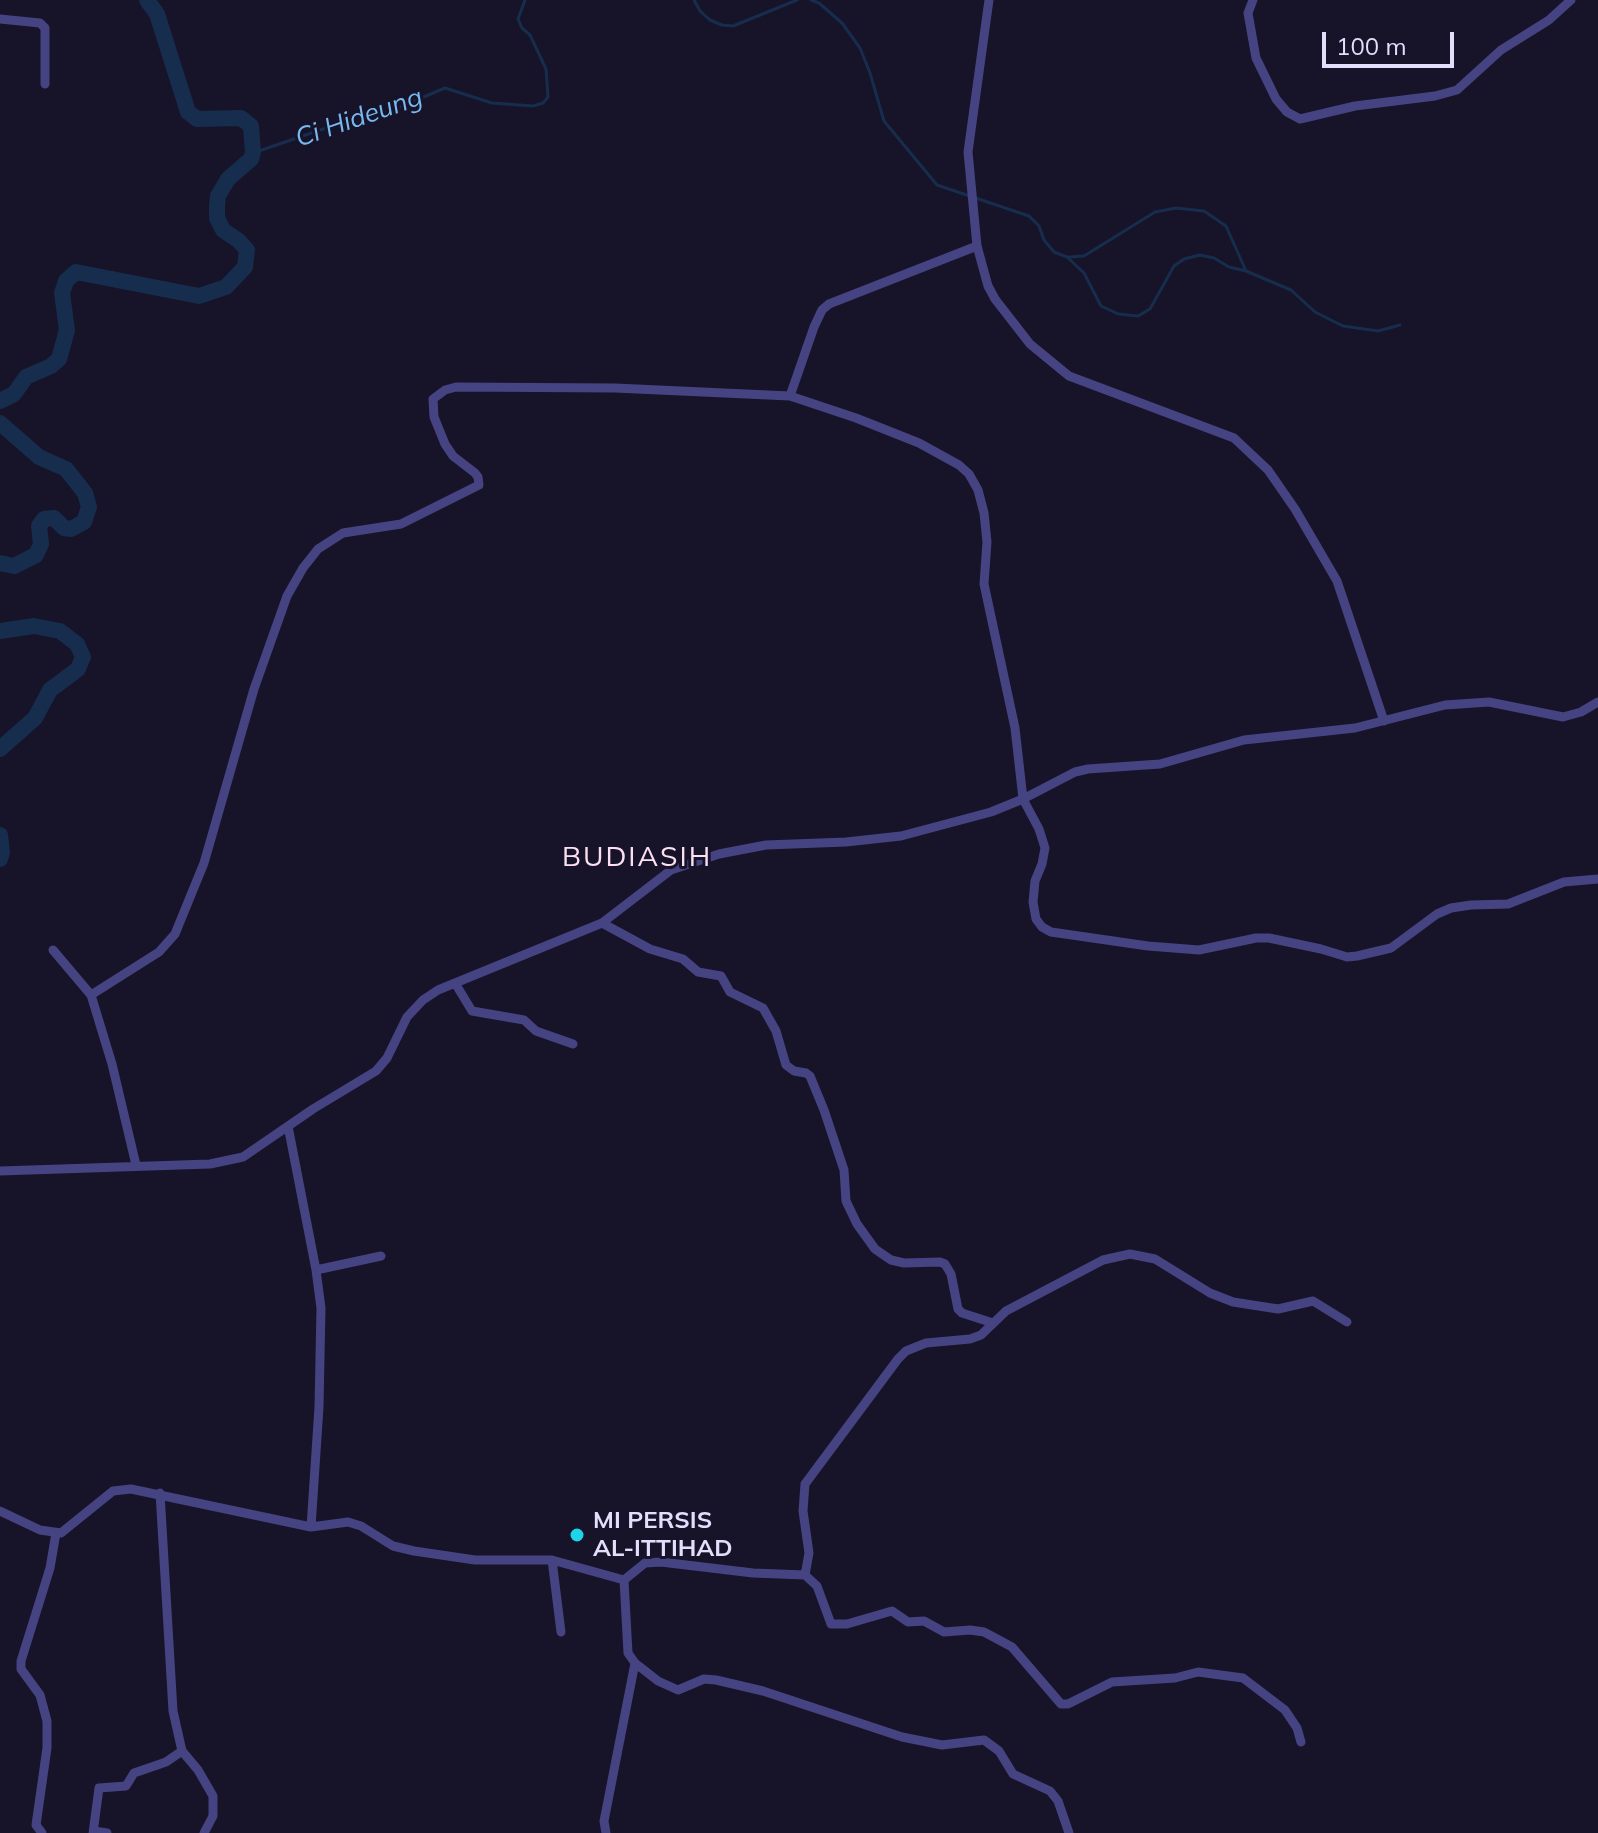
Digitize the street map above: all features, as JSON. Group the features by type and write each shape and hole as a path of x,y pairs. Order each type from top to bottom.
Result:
{"street":[{"path":"989,0 968,152 977,246 988,286 1000,308 1030,344 1069,376 1234,438 1268,470 1337,581 1384,721"},
{"path":"1253,0 1248,13 1256,58 1276,99 1287,112 1300,119 1355,106 1435,96 1457,90 1501,50 1549,20 1571,0"},
{"path":"0,19 43,25 46,31 45,84"},
{"path":"790,396 814,327 822,310 829,304 977,246"},
{"path":"91,995 159,952 175,934 204,863 259,676 287,596 303,568 318,549 343,533 401,524 479,485 478,477 453,456 439,431 432,405 439,394 469,386 615,388 790,396 856,418 942,453 969,474 978,490 984,513 987,542 984,584 1015,728 1023,799 1045,848 1035,881 1033,902 1036,919 1051,932 1199,950 1269,938 1347,957 1391,948 1437,914 1451,908 1508,904 1564,882 1598,879"},
{"path":"0,1171 210,1164 235,1160 376,1071 387,1058 414,1008 438,990 602,923 671,870 719,854 766,845 901,836 991,812 1088,769 1148,766 1244,740 1336,731 1428,708 1489,702 1563,717 1581,712 1598,702"},
{"path":"602,923 650,949 683,959 698,972 721,976 730,992 763,1008 776,1031 785,1064 794,1071 810,1076 844,1170 846,1201 857,1224 875,1249 891,1260 904,1263 945,1264 951,1274 958,1309 993,1323"},
{"path":"53,950 91,995 112,1064 136,1165"},
{"path":"455,983 472,1011 524,1020 536,1031 573,1044"},
{"path":"288,1126 321,1308 311,1527"},
{"path":"805,1575 809,1553 804,1495 811,1476 906,1351 926,1343 976,1338 1006,1311 1103,1260 1130,1254 1155,1259 1210,1293 1233,1302 1278,1309 1313,1301 1347,1322"},
{"path":"316,1270 381,1256"},
{"path":"0,1511 40,1530 56,1533 70,1528 120,1489 160,1493 311,1527 348,1522 361,1526 393,1546 414,1551 475,1560 552,1560 624,1580"},
{"path":"160,1493 173,1711 182,1751 213,1796 213,1816 204,1833"},
{"path":"42,1833 36,1825 47,1748 47,1721 40,1695 21,1669 21,1661 50,1568 56,1533"},
{"path":"552,1560 561,1632"},
{"path":"624,1580 645,1563 661,1562 753,1573 805,1575 817,1586 831,1624 847,1624 892,1611 908,1622 924,1621 944,1632 984,1632 1012,1647 1061,1704 1068,1704 1112,1682 1175,1678 1198,1672 1243,1678 1285,1710 1297,1728 1301,1742"},
{"path":"624,1580 626,1645 635,1663 658,1681 678,1690 709,1678 763,1691 902,1737 942,1745 984,1740 1002,1754 1013,1774 1050,1791 1058,1801 1069,1833"},
{"path":"606,1833 604,1821 635,1663"},
{"path":"107,1833 94,1832 99,1788 126,1786 134,1773 166,1762 182,1751"}],"waterway":[{"path":"0,401 14,394 26,377 59,359 67,330 62,293 66,281 76,272 199,296 226,287 245,267 247,250 223,230 217,218 217,206 218,196 228,179 251,159 251,126 241,118 197,119 188,112 157,14 147,0"},
{"name":"Ci Hideung","path":"253,153 332,126 355,124 445,88 492,103 533,106 543,103 548,97 546,69 530,35 518,19 525,0"},
{"name":"Ci Hideung","path":"694,0 710,20 733,26 797,0"},
{"name":"Ci Hideung","path":"811,0 842,23 860,48 884,121 937,185 1029,216 1039,226 1044,240 1054,252 1067,257 1084,273 1101,306 1118,314 1138,316 1150,309 1174,266 1184,259 1200,255 1291,290 1315,312 1343,326 1378,331 1400,325"},
{"path":"1069,257 1084,256 1155,212 1176,208 1204,211 1226,226 1246,271"},
{"path":"0,423 39,457 66,469 85,493 89,507 84,522 71,529 64,528 54,518 44,519 39,526 41,544 36,555 14,566 0,563"},
{"path":"0,631 34,626 60,631 77,644 83,657 78,669 50,690 35,718 0,749"},
{"path":"0,835 0,859"}],"place":[{"name":"MI PERSIS AL-ITTIHAD","path":"577,1535"}],"district":[{"name":"BUDIASIH","path":"637,858"}]}
